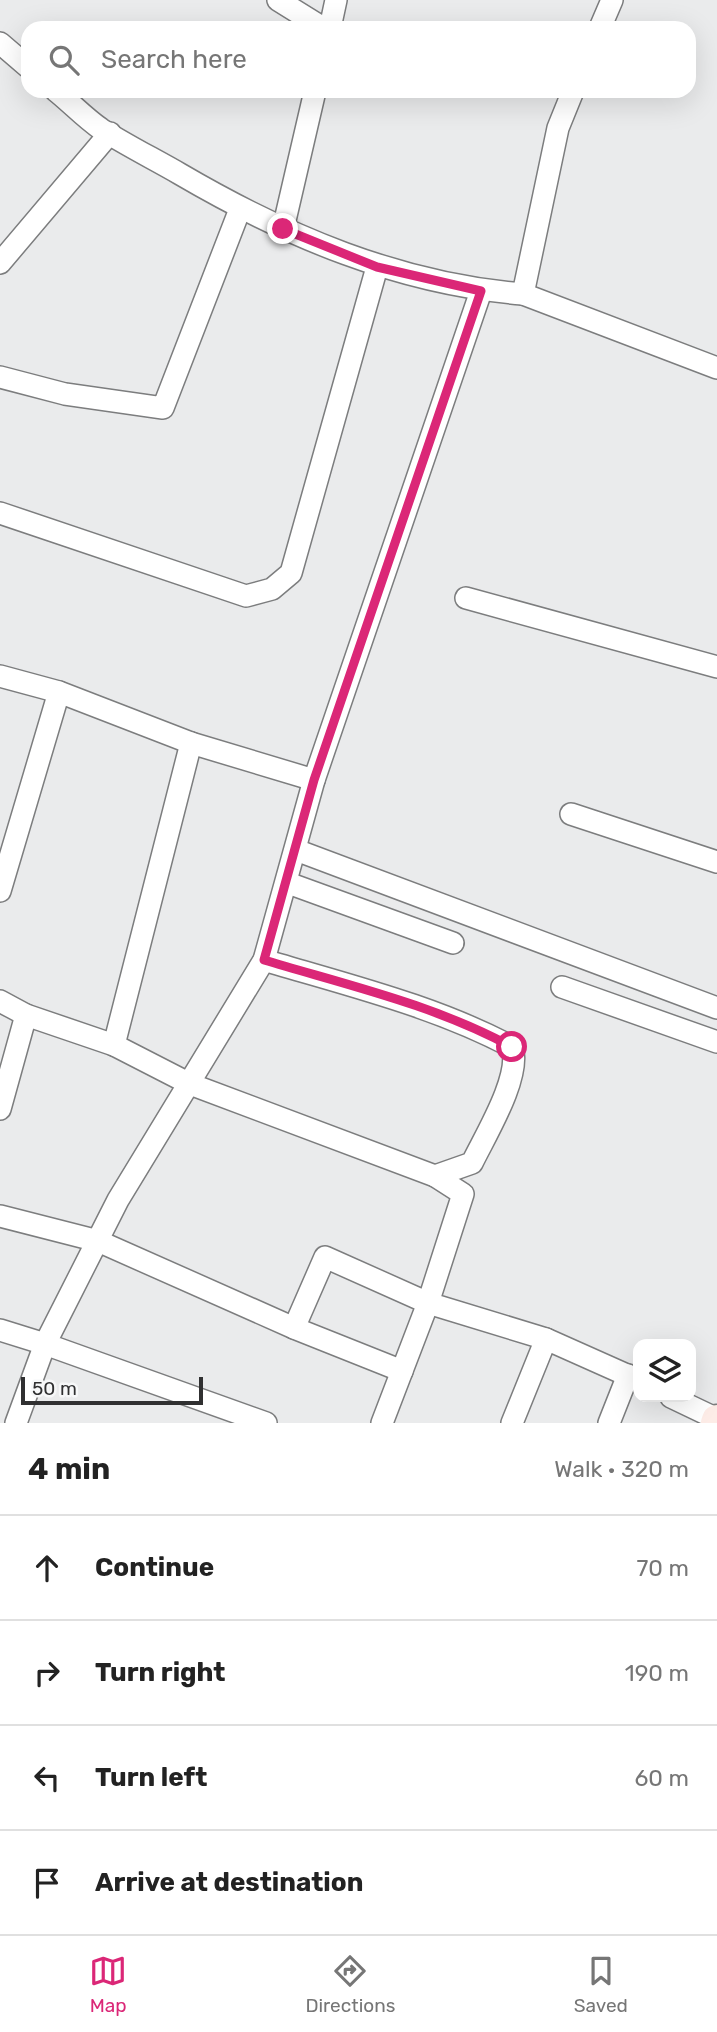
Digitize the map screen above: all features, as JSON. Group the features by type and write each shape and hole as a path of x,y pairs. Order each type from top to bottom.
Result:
{"street":[{"path":"278,0 312,21"},
{"path":"332,21 336,0"},
{"path":"603,21 612,0"},
{"path":"0,43 21,61"},
{"path":"66,98 110,133 240,209 283,229 377,267 481,291 523,294 717,368"},
{"path":"283,229 314,98"},
{"path":"523,294 558,128 570,98"},
{"path":"0,263 110,133"},
{"path":"0,376 65,394 163,408 240,209"},
{"path":"0,513 246,596 272,589 291,573 377,267"},
{"path":"16,1423 45,1345 118,1200 264,960 288,883 314,780 481,291"},
{"path":"466,598 717,667"},
{"path":"0,676 59,692 191,743 314,780"},
{"path":"0,891 6,848 59,692"},
{"path":"114,1045 191,743"},
{"path":"572,814 717,862"},
{"path":"296,850 717,1008"},
{"path":"288,883 453,943"},
{"path":"264,960 378,994 480,1030 512,1047 515,1056 510,1081 472,1163 435,1176"},
{"path":"562,988 717,1042"},
{"path":"0,1002 26,1015 114,1045 190,1084 435,1176 463,1194 428,1303 382,1423"},
{"path":"0,1109 26,1015"},
{"path":"0,1216 98,1241 294,1328 402,1371"},
{"path":"294,1328 325,1257 428,1303 546,1339 633,1378 609,1423"},
{"path":"0,1330 266,1423"},
{"path":"512,1423 546,1339"},
{"path":"681,1402 717,1421"}],"route":[{"path":"283,229 377,267 481,291 314,780 288,883 264,960 378,994 480,1030 512,1047"}]}
